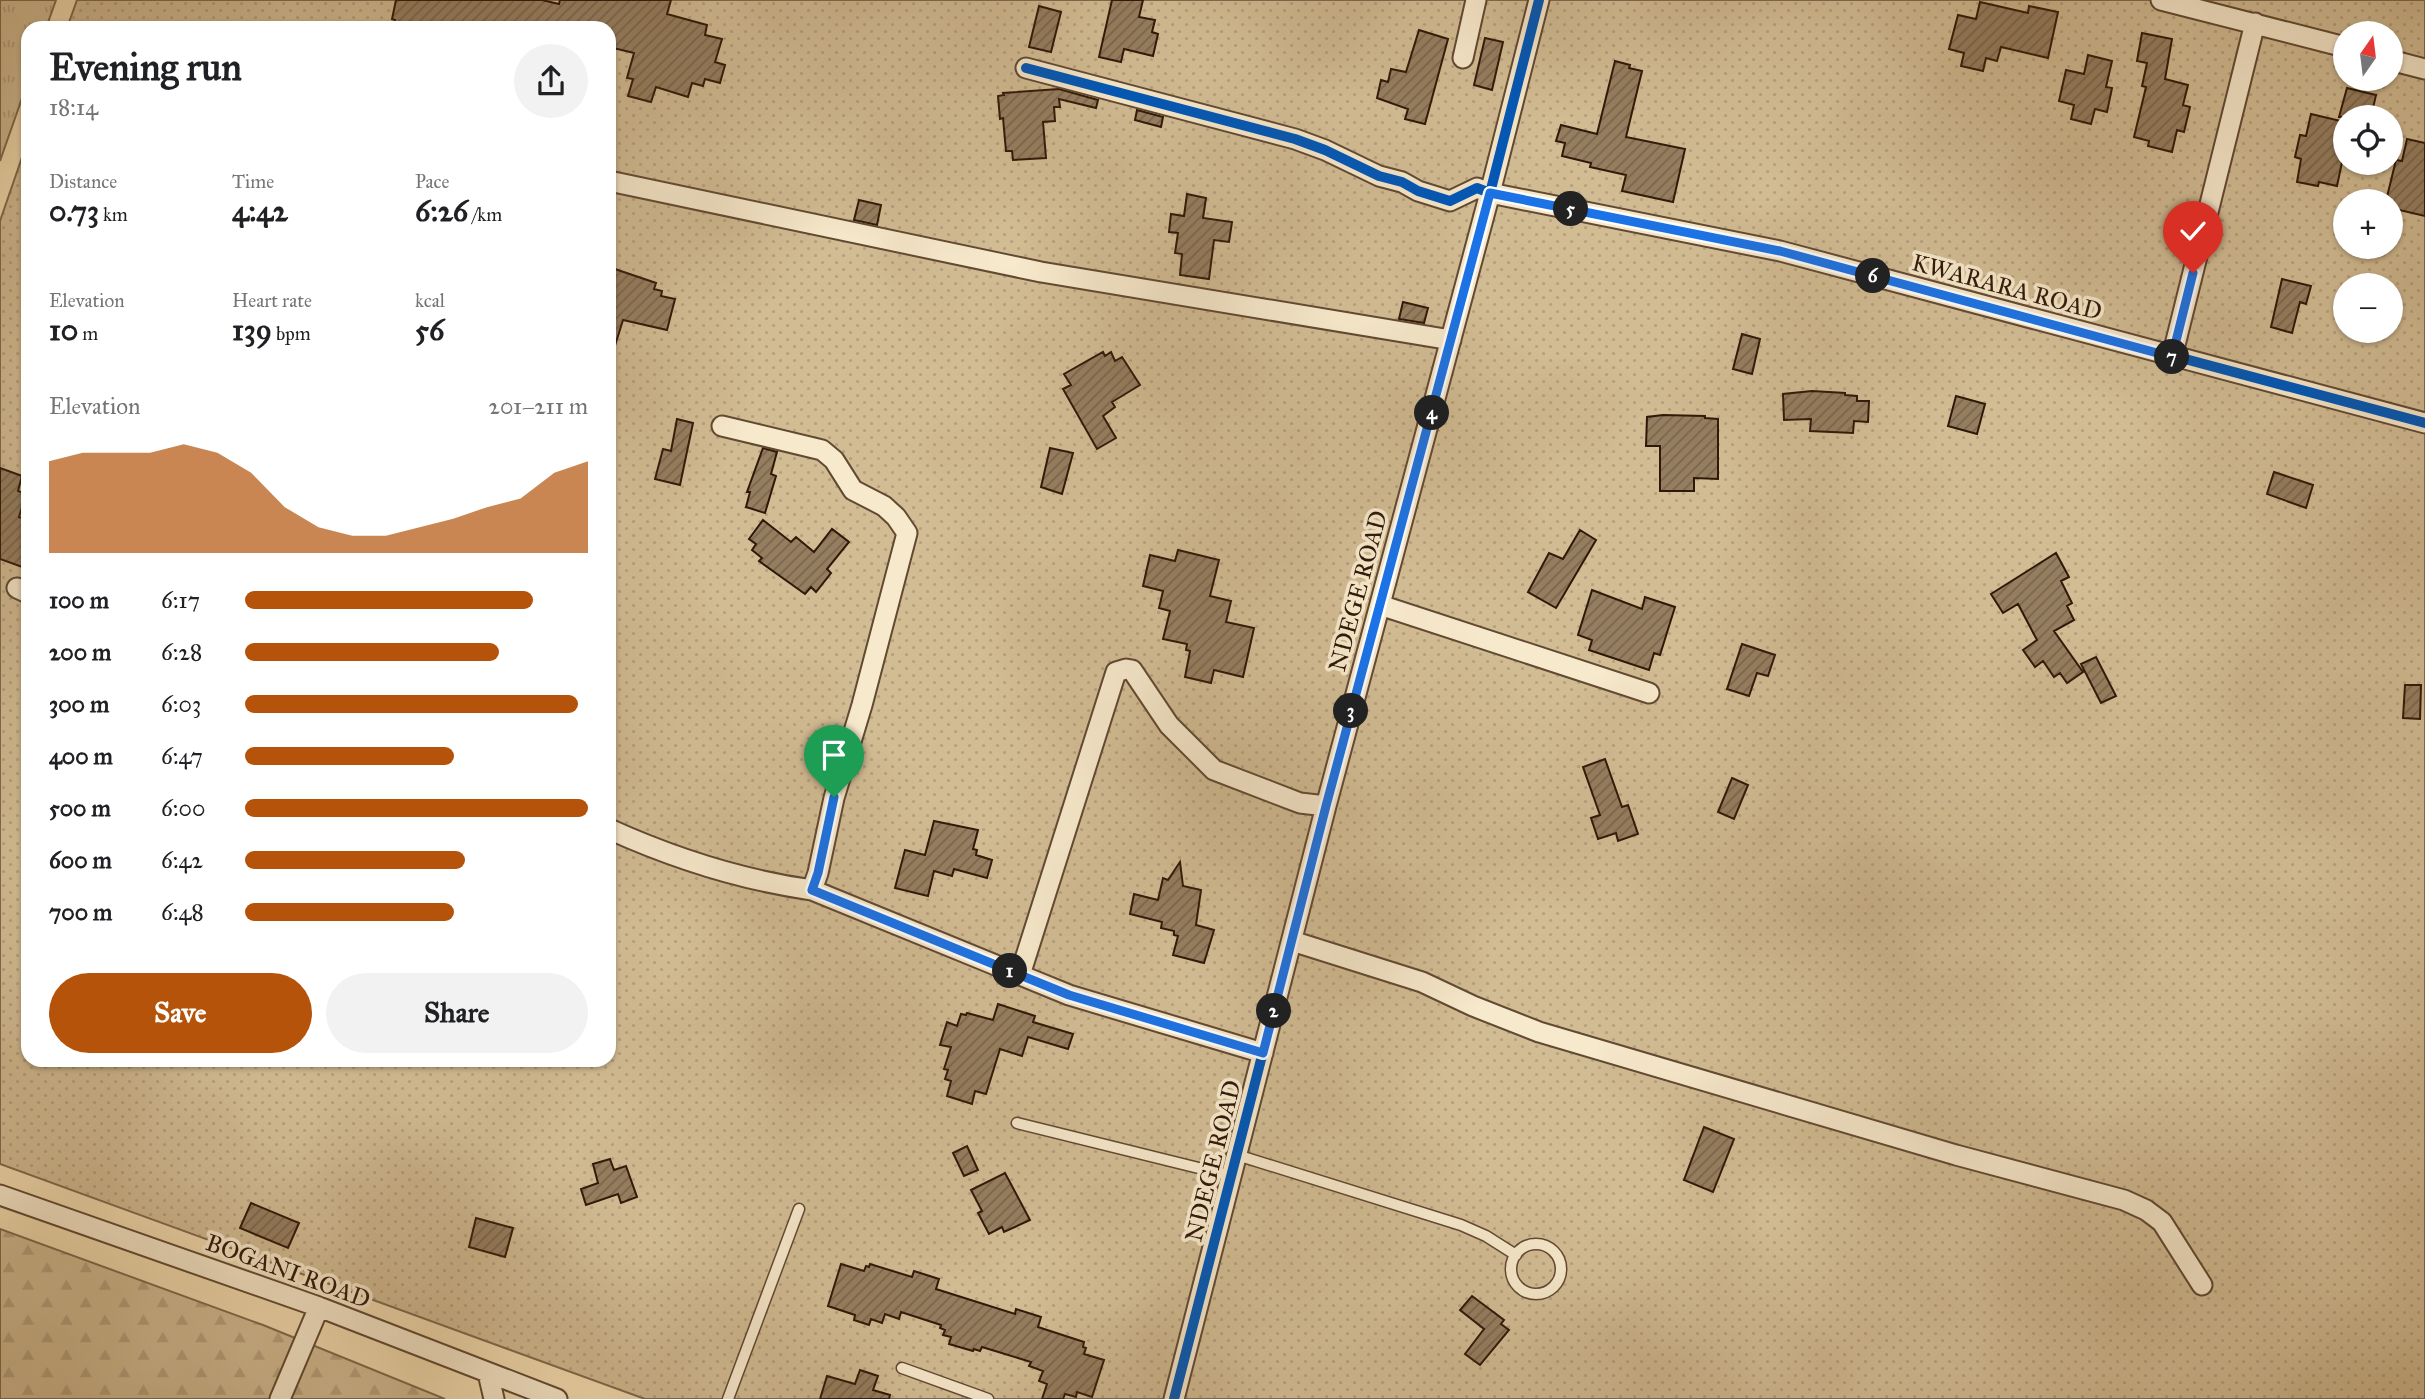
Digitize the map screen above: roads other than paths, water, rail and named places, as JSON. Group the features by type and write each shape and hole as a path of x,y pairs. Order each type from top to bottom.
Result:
{"street":[{"path":"1463,58 1476,0"},
{"name":"NDEGE ROAD","path":"1174,1399 1326,806 1539,0"},
{"path":"2161,0 2333,44"},
{"path":"2172,357 2255,23"},
{"path":"2403,63 2425,69"},
{"name":"KWARARA ROAD","path":"1026,68 1295,139 1379,176 1450,201 1477,188 1490,193 1780,251 2425,423"},
{"path":"616,182 1041,272 1451,340"},
{"path":"722,426 822,450 834,460 853,490 884,506 907,533 862,705 834,797 812,890"},
{"path":"1380,605 1649,693"},
{"path":"1020,975 1116,672 1132,670 1169,725 1214,770 1300,803 1326,806"},
{"path":"616,832 655,850 773,884 812,890 1069,995 1263,1053"},
{"path":"1292,940 1422,982 1539,1032 1956,1155 2124,1200 2147,1210 2162,1222 2202,1285"},
{"name":"BOGANI ROAD","path":"0,1195 318,1307 557,1399"},
{"path":"280,1399 318,1307"},
{"path":"488,1373 494,1399"}],"lane":[{"path":"1017,1123 1231,1176"},
{"path":"1237,1155 1461,1226 1516,1255"},
{"path":"728,1399 799,1209"},
{"path":"1530,1245 1547,1246 1559,1258 1561,1266 1557,1283 1543,1293 1526,1291 1519,1286 1511,1271 1516,1255 1530,1245"},
{"path":"902,1368 988,1399"}]}
